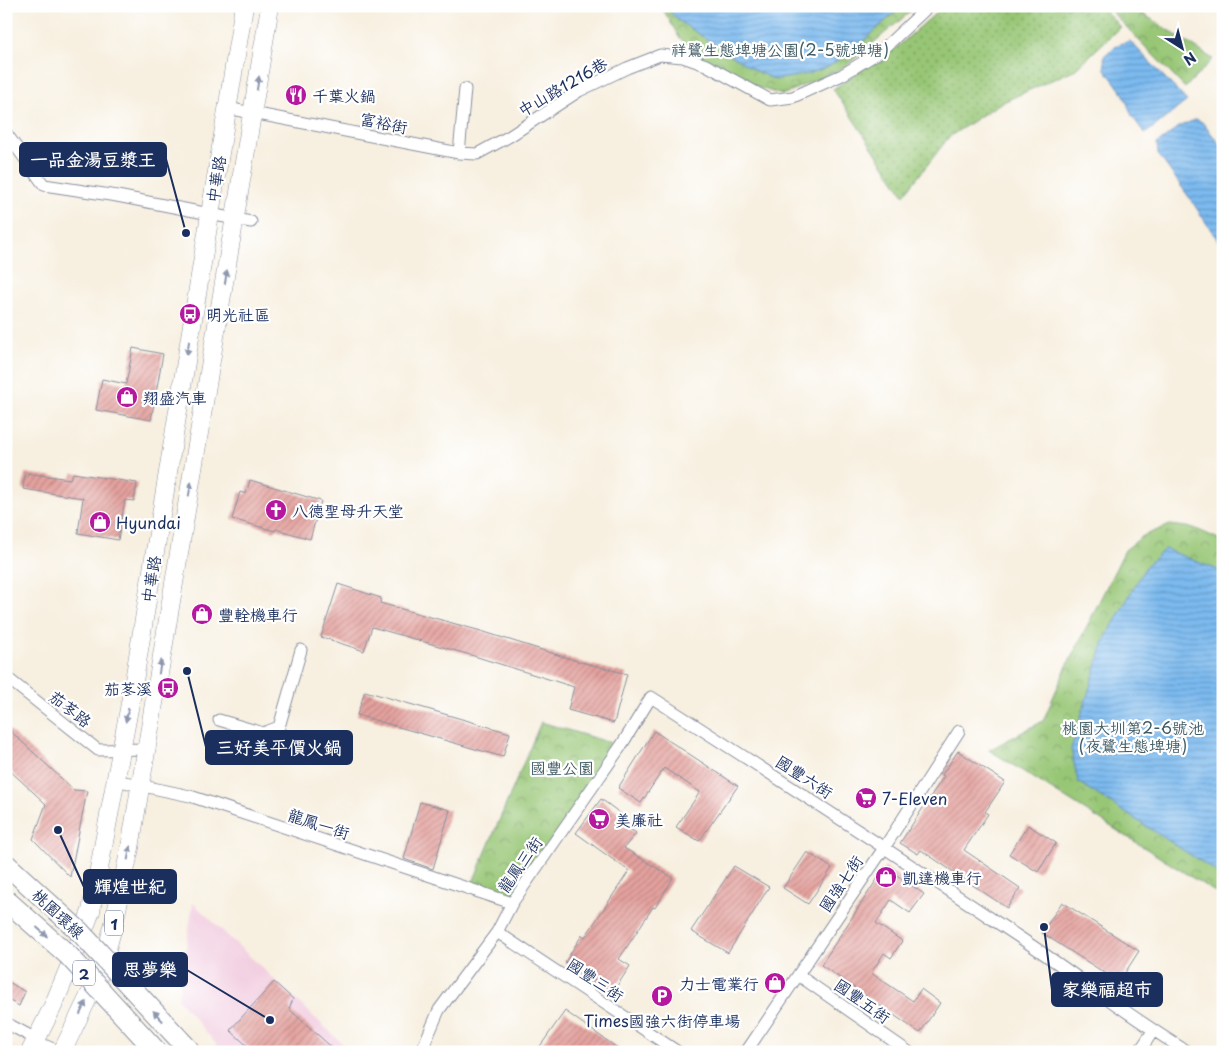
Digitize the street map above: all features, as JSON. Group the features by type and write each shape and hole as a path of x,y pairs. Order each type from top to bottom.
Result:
{"highway":[{"name":"桃園環線","path":"6,864 79,931 191,1052"},
{"name":"桃園環線","path":"6,900 68,955 157,1052"}],"main road":[{"name":"中華路","path":"33,1045 60,989 91,911 121,749 244,6"},
{"name":"中華路","path":"62,1052 101,971 114,923 244,220 254,113 270,6"}],"street":[{"name":"中山路1216巷","path":"502,140 580,92 627,68 660,56 683,57 706,65 770,100 793,97 842,76 881,51 929,6"},
{"path":"459,153 465,89"},
{"name":"富裕街","path":"227,108 459,153 477,154 502,140"},
{"path":"6,133 44,185 117,196 244,220"},
{"path":"219,720 263,733 279,728 301,650"},
{"name":"茄苳路","path":"6,677 98,750 146,750"},
{"name":"國豐六街","path":"651,697 766,770 1018,936 1153,1031 1188,1052"},
{"name":"龍鳳三街","path":"422,1052 439,1010 497,932 512,903 621,746 651,697"},
{"name":"國強七街","path":"746,1052 884,848 959,731"},
{"name":"龍鳳一街","path":"115,780 190,796 512,903"},
{"name":"國豐三街","path":"497,932 678,1052"},
{"name":"國豐五街","path":"798,975 909,1052"},
{"path":"6,1023 33,1045 55,1052"},
{"path":"1139,1052 1153,1031"}],"shaded area":[{"path":"193,903 346,1047 344,1052 223,1052 178,999"}],"green space":[{"name":"祥鷺生態埤塘公園(2-5號埤塘)","path":"661,6 917,6 846,66 782,95 754,86 700,59 679,37"},
{"path":"944,6 1101,6 1120,27 1076,69 999,104 949,137 904,195 833,89 897,47"},
{"path":"1106,6 1131,6 1213,59 1185,88"},
{"name":"桃園大圳第2-6號池 (夜鷺生態埤塘)","path":"1170,525 1194,528 1223,541 1223,897 989,750 1043,721 1065,670 1125,550 1143,536"},
{"name":"國豐公園","path":"541,722 621,746 512,903 470,889"}],"water":[{"name":"祥鷺生態埤塘公園(2-5號埤塘)","path":"665,6 902,6 862,42 830,66 808,74 775,80 754,70 679,21"},
{"path":"1130,41 1187,101 1145,134 1132,116 1124,95 1105,69 1104,56 1117,45"},
{"path":"1196,119 1202,122 1223,148 1223,248 1158,154 1157,144 1179,127"},
{"name":"桃園大圳第2-6號池 (夜鷺生態埤塘)","path":"1165,549 1223,572 1223,876 1078,782 1071,749 1104,641 1146,566"}],"building":[{"name":"翔盛汽車","path":"133,348 163,354 151,420 96,410 102,379 126,384"},
{"path":"25,473 70,479 73,473 137,483 134,501 125,500 118,540 78,533 83,498 23,489"},
{"name":"八德聖母升天堂","path":"250,480 321,501 310,539 232,519 240,492 246,494"},
{"path":"338,584 381,598 380,603 627,674 614,723 568,710 574,687 474,656 372,627 364,651 321,637"},
{"path":"365,691 510,733 503,757 357,715"},
{"path":"6,727 74,790 87,791 70,877 33,839 46,804 6,767"},
{"path":"654,731 738,786 699,841 676,827 700,792 664,768 641,803 618,788"},
{"path":"958,751 1005,782 985,812 988,814 964,850 1020,888 1007,908 921,850 918,854 900,843"},
{"path":"601,799 624,816 620,822 636,833 624,848 673,878 655,908 653,907 619,959 630,966 613,992 565,962 582,935 585,937 629,871 576,833"},
{"path":"420,802 450,810 433,869 404,859"},
{"path":"1028,825 1056,843 1038,872 1009,854"},
{"path":"807,852 832,868 808,904 783,888"},
{"path":"734,866 769,887 728,953 691,931"},
{"path":"885,867 924,894 910,913 891,900 876,923 902,941 891,958 884,953 871,973 913,1001 921,989 940,1003 920,1033 821,965"},
{"path":"1062,902 1139,951 1119,982 1042,933"},
{"path":"6,980 25,992 19,1006 6,999"},
{"path":"274,982 293,999 289,1009 337,1052 254,1052 230,1030"},
{"path":"565,1011 623,1052 536,1052"}],"place":[{"name":"千葉火鍋","path":"296,95"},
{"name":"一品金湯豆漿王","path":"186,233"},
{"name":"明光社區","path":"190,314"},
{"name":"翔盛汽車","path":"127,397"},
{"name":"八德聖母升天堂","path":"276,510"},
{"name":"Hyundai","path":"100,522"},
{"name":"豐輇機車行","path":"202,614"},
{"name":"三好美平價火鍋","path":"187,671"},
{"name":"茄苳溪","path":"168,688"},
{"name":"7-Eleven","path":"866,798"},
{"name":"美廉社","path":"599,819"},
{"name":"輝煌世紀","path":"58,830"},
{"name":"凱達機車行","path":"886,877"},
{"name":"家樂福超市","path":"1044,927"},
{"name":"力士電業行","path":"775,983"},
{"name":"Times國強六街停車場","path":"662,996"},
{"name":"思夢樂","path":"270,1020"}]}
